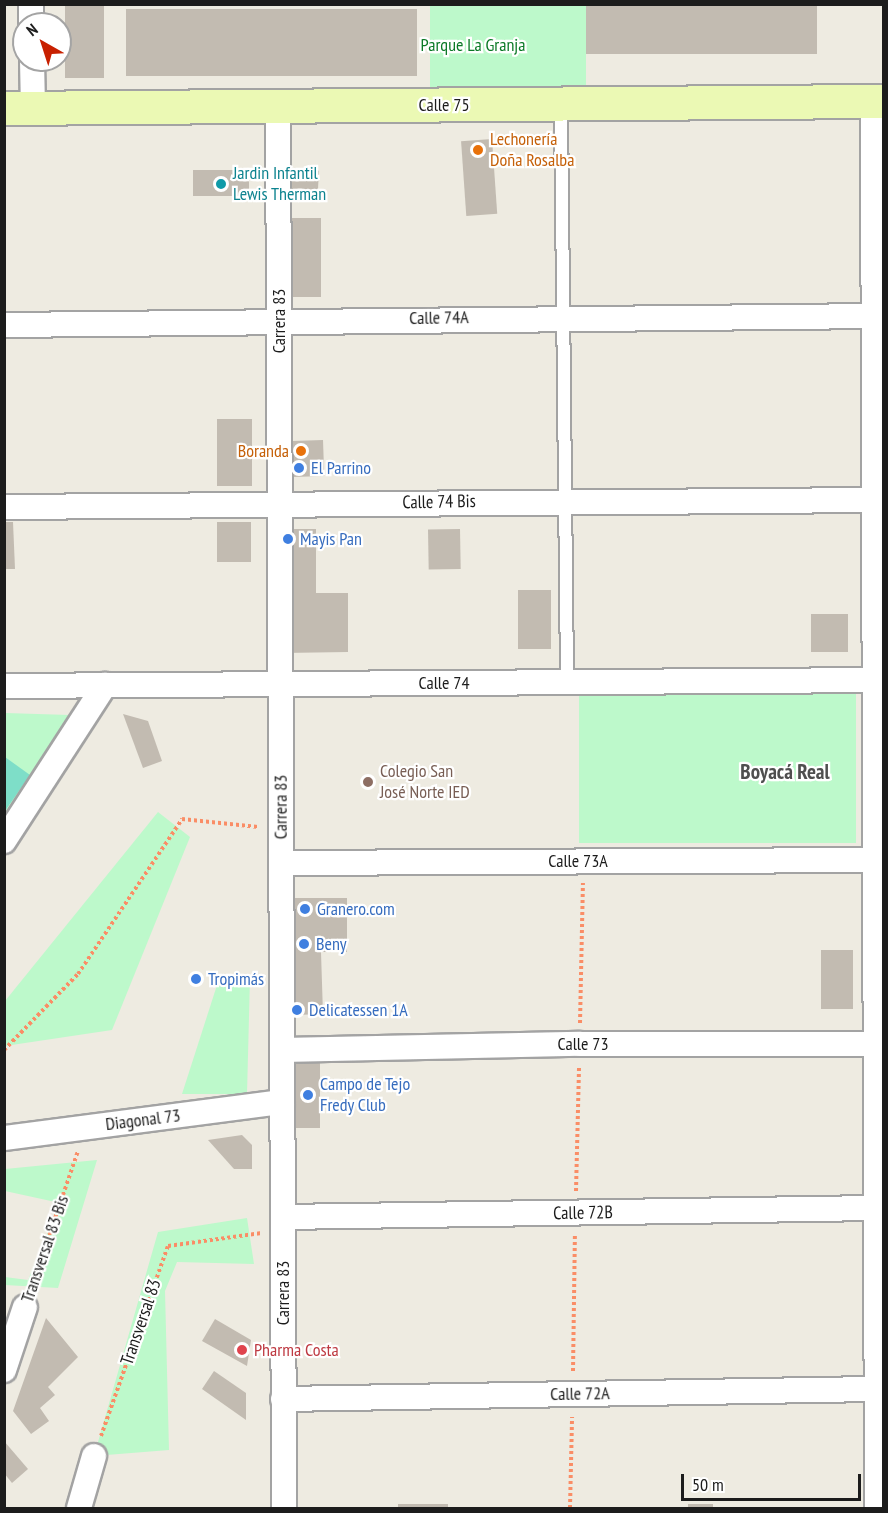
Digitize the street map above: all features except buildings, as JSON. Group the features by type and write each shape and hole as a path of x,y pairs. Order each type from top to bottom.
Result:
{"street":[{"path":"19,108 29,72"},
{"path":"877,1509 876,1389 880,1208 875,860 879,680 874,500 873,316 878,101"},
{"name":"Calle 75","path":"19,108 878,101"},
{"name":"Carrera 83","path":"278,106 284,1509"},
{"name":"Calle 74A","path":"4,325 566,317 873,316"},
{"name":"Calle 74 Bis","path":"4,507 566,500 874,500"},
{"name":"Calle 74","path":"4,686 879,680"},
{"path":"4,841 105,685"},
{"name":"Calle 73A","path":"281,863 875,860"},
{"name":"Calle 73","path":"282,1050 580,1044 879,1044"},
{"name":"Diagonal 73","path":"4,1138 282,1102"},
{"name":"Calle 72B","path":"283,1223 576,1213 880,1208"},
{"name":"Transversal 83 Bis","path":"4,1370 25,1307"},
{"name":"Calle 72A","path":"283,1399 876,1389"},
{"path":"79,1509 94,1456"}],"lane":[{"path":"561,104 566,317 567,682"}],"path":[{"path":"4,1050 78,974 182,819 281,830"},
{"path":"570,1509 583,861"},
{"name":"Transversal 83 Bis","path":"25,1307 85,1128"},
{"name":"Transversal 83","path":"94,1456 168,1246 283,1223"}],"green space":[{"name":"Parque La Granja","path":"430,5 586,5 586,88 430,88"},
{"path":"579,694 856,694 856,843 579,843"},
{"path":"5,713 70,715 5,818"},
{"path":"158,812 190,837 112,1030 5,1046 5,1001"},
{"path":"250,978 247,1094 182,1094 218,982"},
{"path":"97,1160 58,1288 5,1285 5,1277 28,1280 60,1203 5,1191 5,1169"},
{"path":"247,1218 254,1264 177,1262 165,1291 169,1450 94,1456 158,1232"}],"shaded area":[{"path":"5,757 30,775 5,811"}],"place":[{"name":"Lechonería Doña Rosalba","path":"478,150"},
{"name":"Jardin Infantil Lewis Therman","path":"221,184"},
{"name":"Boranda","path":"301,451"},
{"name":"El Parrino","path":"299,468"},
{"name":"Mayis Pan","path":"288,539"},
{"name":"Colegio San José Norte IED","path":"368,782"},
{"name":"Granero.com","path":"305,909"},
{"name":"Beny","path":"304,944"},
{"name":"Tropimás","path":"196,979"},
{"name":"Delicatessen 1A","path":"297,1010"},
{"name":"Campo de Tejo Fredy Club","path":"308,1095"},
{"name":"Pharma Costa","path":"242,1350"}],"district":[{"name":"Boyacá Real","path":"785,772"}]}
